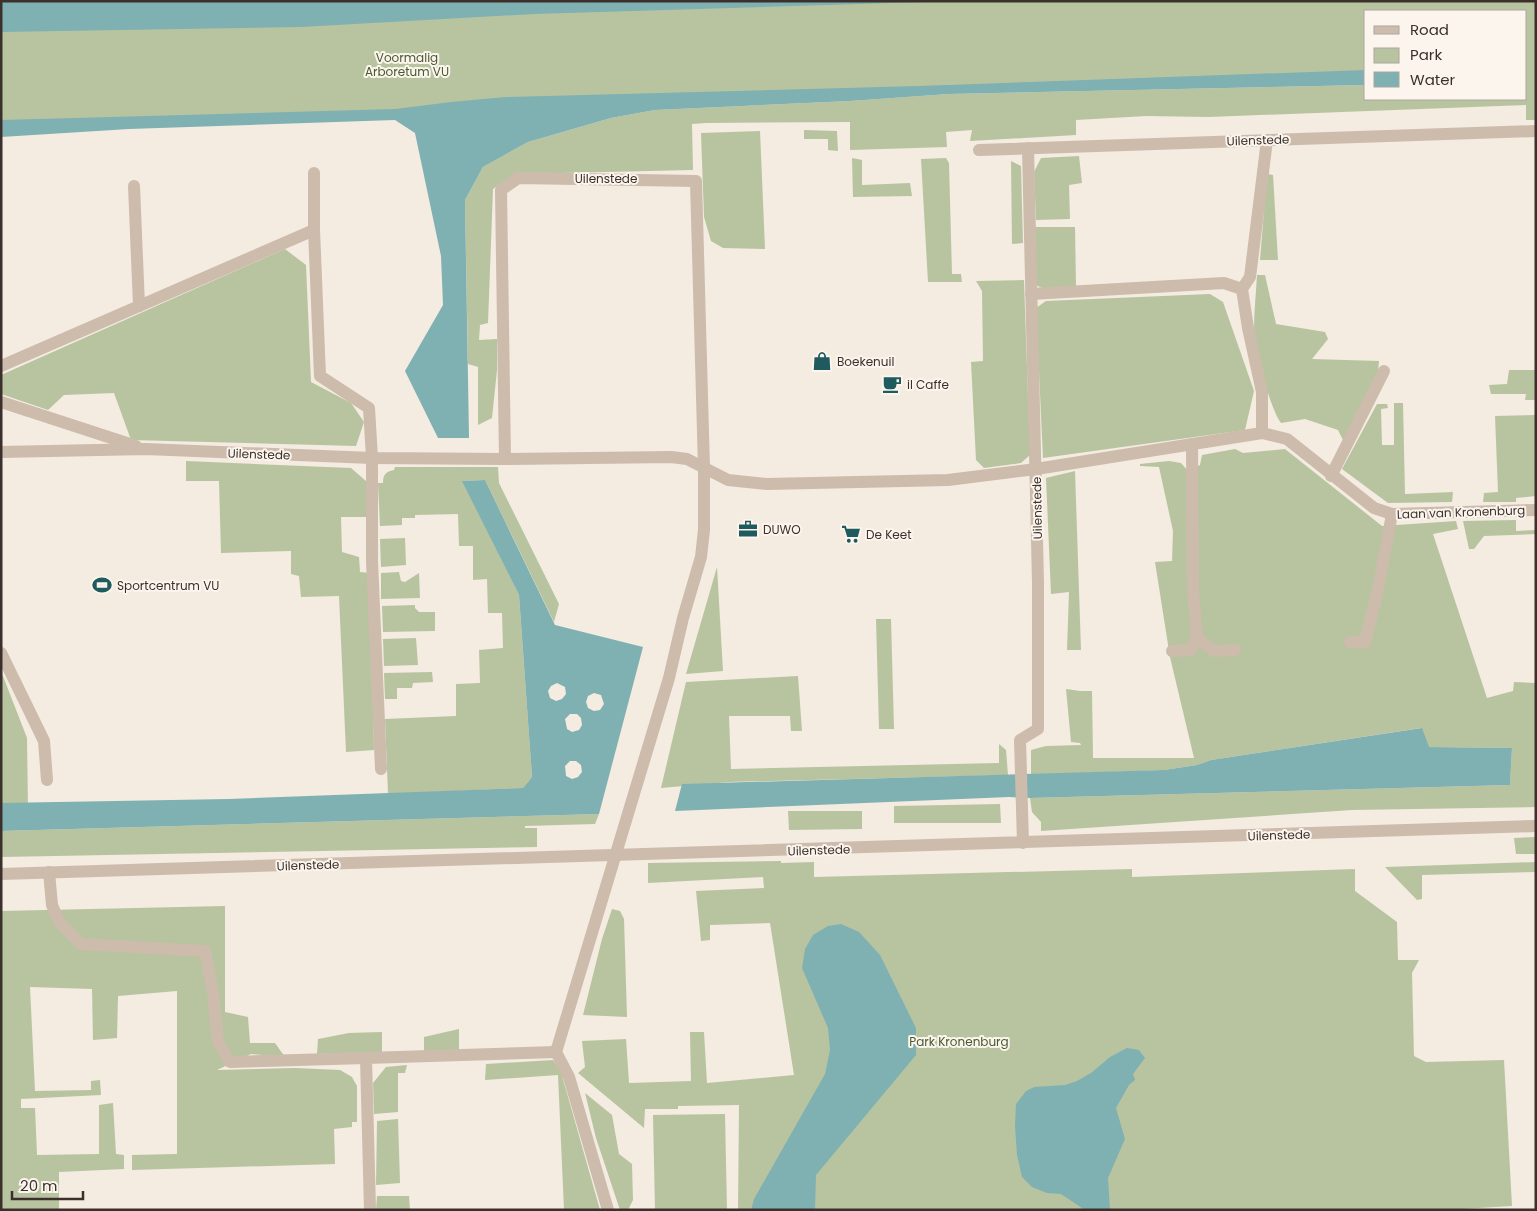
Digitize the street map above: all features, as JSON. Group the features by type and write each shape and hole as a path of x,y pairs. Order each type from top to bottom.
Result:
{"street":[{"name":"Uilenstede","path":"979,150 1536,131"},
{"path":"1028,148 1036,469 1262,433 1262,392 1248,328 1242,289 1250,277 1267,140"},
{"path":"314,173 314,230 320,376 369,408 372,458 372,561 381,769"},
{"name":"Uilenstede","path":"505,459 501,190 518,178 696,180 704,468 704,530 701,557 683,618 669,678 556,1052"},
{"path":"134,186 139,306"},
{"path":"1,366 314,230"},
{"path":"1031,294 1224,283 1242,289"},
{"path":"1331,476 1384,371"},
{"name":"Uilenstede","path":"1,402 146,450"},
{"name":"Laan van Kronenburg","path":"1262,433 1287,439 1331,476 1374,508 1392,514 1536,510"},
{"path":"1172,651 1191,650 1197,637 1193,591 1192,444"},
{"name":"Uilenstede","path":"1,452 146,450 372,458 505,459 671,457 687,459 728,480 766,484 948,480 1036,469 1038,729 1020,740 1023,843"},
{"path":"1350,642 1365,642 1377,594 1392,514"},
{"path":"1197,637 1213,651 1235,650"},
{"path":"1,653 44,741 47,780"},
{"name":"Uilenstede","path":"1,874 1536,826"},
{"path":"49,872 52,905 59,922 82,944 205,951 213,993 218,1042 230,1062 556,1052 569,1078 608,1210"},
{"path":"366,1058 370,1210"}],"green space":[{"name":"Voormalig Arboretum VU","path":"897,1 1536,1 1536,120 1526,120 1526,105 1209,117 1146,116 1076,120 1076,135 970,141 972,130 946,132 947,147 850,150 850,122 706,123 692,124 693,170 516,174 493,189 488,323 480,325 479,340 497,339 497,370 492,418 478,425 478,367 468,364 465,200 483,167 528,142 611,118 655,110 850,101 949,94 1364,85 1364,100 1527,100 1527,10 1364,10 1364,72 410,111 1,124 1,31"},
{"path":"804,130 837,131 838,151 828,150 828,139 804,139"},
{"path":"760,131 765,249 723,248 711,241 704,217 701,133"},
{"path":"1079,156 1082,183 1069,185 1070,219 1036,220 1034,172 1041,158"},
{"path":"852,158 862,160 862,185 910,183 912,196 853,197"},
{"path":"946,158 949,163 952,274 961,274 962,282 928,282 921,159"},
{"path":"1011,161 1021,166 1023,243 1012,244"},
{"path":"1267,174 1273,175 1278,260 1260,260"},
{"path":"1035,227 1075,227 1076,288 1042,288 1036,285"},
{"path":"285,249 306,265 311,382 351,403 364,422 356,446 131,440 114,393 64,395 48,410 1,394 1,375"},
{"path":"1257,275 1265,275 1276,324 1325,332 1328,339 1312,359 1379,361 1378,372 1344,442 1338,430 1305,419 1281,423 1277,416 1260,364 1255,339"},
{"path":"1024,280 1030,455 1021,463 984,468 976,460 971,362 983,361 982,291 976,281"},
{"path":"1210,294 1223,302 1254,391 1245,430 1043,458 1036,308 1046,301"},
{"path":"1509,370 1536,370 1536,400 1525,400 1526,394 1491,394 1489,385 1507,384"},
{"path":"1394,403 1403,403 1405,494 1453,492 1452,502 1388,503 1342,469 1377,404 1387,404 1388,408 1381,409 1382,445 1394,445"},
{"path":"1536,415 1536,496 1516,498 1516,502 1483,502 1484,493 1498,492 1495,416"},
{"path":"1235,449 1243,453 1285,449 1382,526 1456,521 1458,529 1433,534 1487,698 1513,691 1514,682 1536,683 1536,807 1352,810 1041,831 1041,822 1032,812 1030,798 1510,785 1512,748 1428,747 1421,728 1211,760 1197,765 1164,770 1031,775 1031,750 1046,746 1081,745 1080,743 1071,742 1066,689 1092,691 1093,758 1194,758 1170,657 1155,562 1172,561 1173,531 1159,467 1140,466 1140,464 1169,461 1181,463 1188,471 1200,465 1202,455"},
{"path":"186,461 351,468 366,481 369,517 341,517 342,552 359,557 360,572 370,573 374,750 346,752 339,596 301,597 299,576 291,574 291,551 221,553 219,481 186,481"},
{"path":"395,467 498,467 499,483 559,604 554,622 485,480 463,481 519,595 532,777 523,788 388,794 385,719 456,716 456,684 480,683 479,650 503,648 502,613 488,613 487,579 473,580 473,546 459,546 458,514 415,515 415,518 402,518 402,525 380,526 378,483 383,483 386,474 394,470"},
{"path":"1075,471 1081,650 1067,650 1069,592 1051,594 1046,478"},
{"path":"1516,520 1516,531 1536,530 1536,534 1484,536 1474,549 1469,549 1463,521"},
{"path":"405,538 406,565 381,567 380,539"},
{"path":"717,567 723,671 686,674"},
{"path":"399,572 401,581 405,582 419,573 420,598 381,599 381,573"},
{"path":"415,605 419,612 435,612 435,631 383,632 382,606"},
{"path":"876,619 891,619 894,729 879,729"},
{"path":"416,638 418,665 384,666 383,639"},
{"path":"1,671 27,738 28,808 1,807"},
{"path":"432,672 433,682 413,683 412,688 397,688 397,699 385,699 384,673"},
{"path":"798,676 802,731 791,731 790,716 729,716 731,769 999,763 999,744 1006,750 1008,775 729,782 661,788 686,682"},
{"path":"1000,804 1001,823 894,823 894,806"},
{"path":"788,811 862,811 862,829 789,830"},
{"path":"599,814 595,824 525,826 525,828 537,828 537,847 1,857 1,831"},
{"path":"1536,837 1536,854 1516,854 1514,838"},
{"name":"Park Kronenburg","path":"781,861 781,863 814,862 814,877 1132,869 1132,877 1355,869 1355,891 1397,922 1398,960 1419,960 1412,973 1414,1056 1426,1062 1504,1060 1512,1206 1445,1210 738,1210 739,1105 678,1106 678,1109 645,1109 644,1128 578,1073 585,1067 582,1041 626,1039 629,1083 691,1081 690,1032 704,1032 707,1083 794,1075 770,923 710,925 710,940 701,941 696,891 764,888 763,877 648,883 648,863"},
{"path":"1536,862 1536,872 1422,875 1422,899 1417,900 1385,867"},
{"path":"225,906 225,1012 248,1017 250,1043 275,1043 285,1057 251,1054 217,1070 295,1068 340,1070 352,1077 357,1086 357,1122 352,1122 352,1127 334,1129 335,1164 132,1170 132,1155 177,1154 177,991 118,996 117,1038 93,1040 92,989 30,987 35,1091 91,1090 91,1081 100,1080 101,1095 21,1099 21,1108 35,1108 37,1155 99,1154 99,1105 113,1103 116,1154 124,1155 124,1169 59,1172 59,1210 1,1210 1,911"},
{"path":"612,909 620,911 624,919 627,1017 583,1015 602,939"},
{"path":"459,1029 459,1051 424,1051 424,1037"},
{"path":"382,1032 382,1052 317,1054 318,1039 349,1033"},
{"path":"553,1060 561,1072 600,1210 564,1210 558,1075 485,1080 486,1064"},
{"path":"407,1065 405,1073 398,1073 398,1112 374,1114 373,1083 386,1067"},
{"path":"585,1093 612,1115 619,1154 632,1164 633,1200 628,1210 620,1210 596,1138"},
{"path":"725,1114 727,1210 655,1210 653,1115"},
{"path":"398,1119 400,1183 376,1185 377,1121"},
{"path":"377,1196 409,1196 410,1210 376,1210"}],"water":[{"path":"1,1 957,1 534,14 301,27 1,32"},
{"path":"1364,70 1364,85 949,94 850,101 655,110 611,118 528,142 483,167 465,200 469,438 438,438 405,371 443,305 441,256 415,133 395,120 129,129 1,137 1,120 395,109 506,97 919,86"},
{"path":"485,480 555,625 643,647 599,814 1,831 1,803 229,799 523,788 532,777 519,595 462,481","holes":["557,683 565,687 566,694 562,699 556,701 550,698 548,691 551,686","594,693 601,695 604,704 600,710 594,711 588,708 586,702 588,696","570,714 577,714 581,718 582,725 579,730 572,732 567,729 565,719","570,761 576,761 581,765 582,772 578,777 572,779 566,776 565,766"]},
{"path":"1422,728 1429,747 1512,748 1510,785 1030,798 1009,797 675,811 682,784 1164,770 1197,765 1211,760"},
{"path":"841,924 859,932 880,955 916,1028 916,1055 816,1175 815,1210 751,1210 754,1199 825,1074 830,1050 828,1028 802,968 805,949 813,935 828,926"},
{"path":"1127,1048 1139,1050 1145,1058 1133,1074 1135,1080 1129,1085 1116,1108 1125,1139 1108,1178 1110,1210 1085,1210 1061,1194 1047,1193 1032,1187 1022,1177 1017,1155 1016,1104 1026,1091 1034,1087 1065,1085 1077,1081 1091,1073 1110,1057"}],"place":[{"name":"Boekenuil","path":"822,361"},
{"name":"il Caffe","path":"892,384"},
{"name":"DUWO","path":"748,529"},
{"name":"De Keet","path":"851,534"},
{"name":"Sportcentrum VU","path":"102,585"}]}
